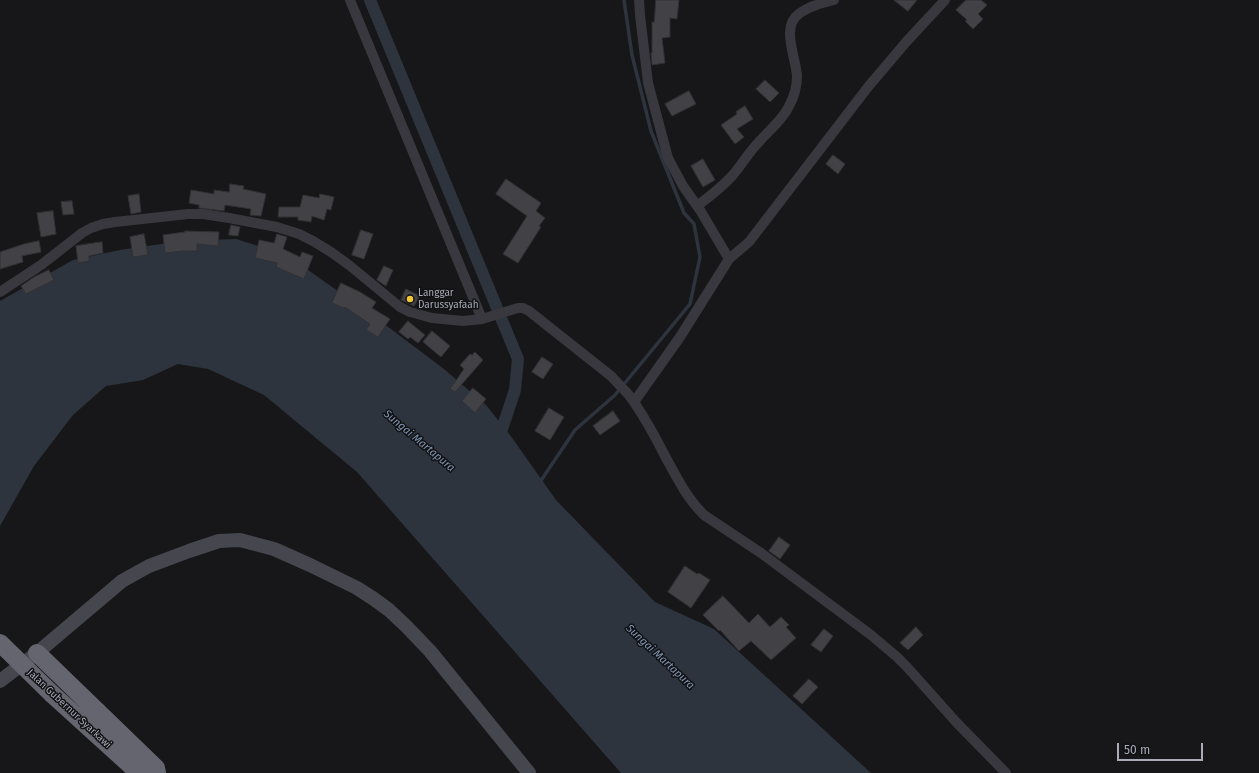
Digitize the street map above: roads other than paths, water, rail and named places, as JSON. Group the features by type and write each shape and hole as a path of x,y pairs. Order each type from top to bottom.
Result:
{"highway":[{"name":"Jalan Gubernur Syarkawi","path":"0,643 52,694 139,773"},
{"path":"37,653 156,768 157,773"}],"street":[{"path":"350,0 485,319"},
{"path":"639,0 648,83 663,142 674,170 683,186 729,259"},
{"path":"698,208 733,175 753,148 775,125 789,107 796,87 797,76 791,47 790,32 794,19 805,10 834,0"},
{"path":"634,402 680,337 729,259 749,242 830,134 868,87 907,41 945,0"},
{"path":"0,292 41,265 82,233 97,226 115,222 188,214 203,214 229,218 299,234 331,252 405,310 432,318 454,321 476,321 518,308 523,308 529,311 611,376 628,394 648,424 682,488 704,515 761,554 871,635 897,657 941,706 1006,773"},
{"path":"0,681 37,653 122,581 149,566 189,551 219,541 240,540 262,545 310,565 356,588 388,610 430,651 529,773"}],"water":[{"name":"Sungai Martapura","path":"236,239 287,255 387,326 444,369 486,405 510,435 556,500 655,602 714,629 871,773 621,773 357,472 264,395 208,369 178,364 143,380 106,386 73,415 34,466 0,526 0,301 73,260 120,250 182,241"}],"waterway":[{"path":"370,0 518,359 515,390 498,441"},
{"path":"540,482 575,430 615,395 690,304 700,257 694,224 684,213 651,131 632,55 624,0"}],"place":[{"name":"Langgar Darussyafaah","path":"410,299"}]}
